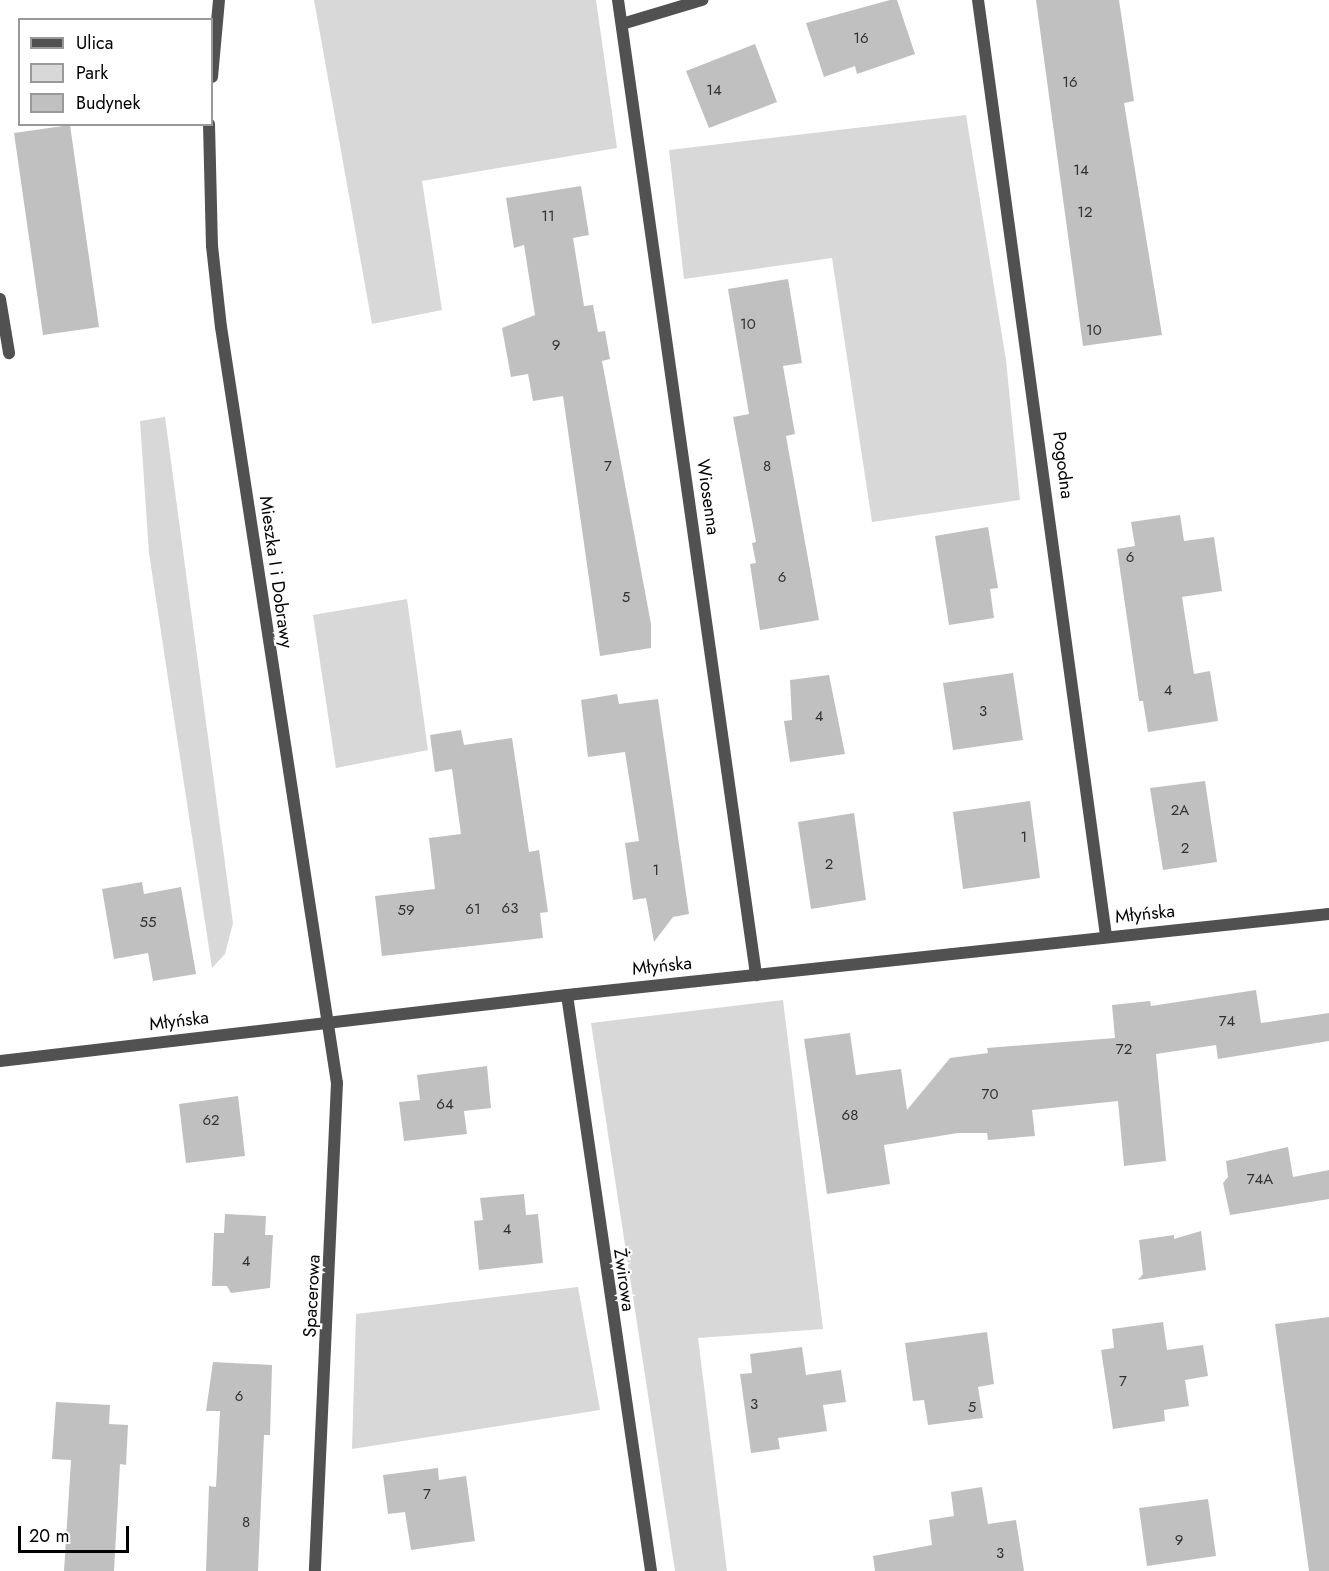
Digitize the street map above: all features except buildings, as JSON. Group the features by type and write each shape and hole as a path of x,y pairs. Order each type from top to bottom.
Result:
{"street":[{"path":"213,66 219,0"},
{"name":"Wiosenna","path":"618,0 756,975"},
{"path":"622,24 702,0"},
{"name":"Pogodna","path":"978,0 1035,388 1106,936"},
{"name":"Mieszka I i Dobrawy","path":"209,126 219,308 329,1023"},
{"path":"0,299 9,353"},
{"name":"Młyńska","path":"0,1061 567,995 1329,914"},
{"name":"Żwirowa","path":"567,995 651,1571"},
{"name":"Spacerowa","path":"315,1571 339,1114 329,1023"}],"green space":[{"path":"314,0 596,0 617,148 422,181 442,310 372,324"},
{"path":"966,115 1006,360 1020,500 872,522 832,258 684,279 669,150"},
{"path":"165,417 233,923 225,954 212,968 149,553 140,421"},
{"path":"407,599 428,750 336,768 313,615"},
{"path":"783,1000 823,1329 698,1338 727,1571 675,1571 591,1023"},
{"path":"578,1287 600,1410 352,1449 356,1314"}]}
